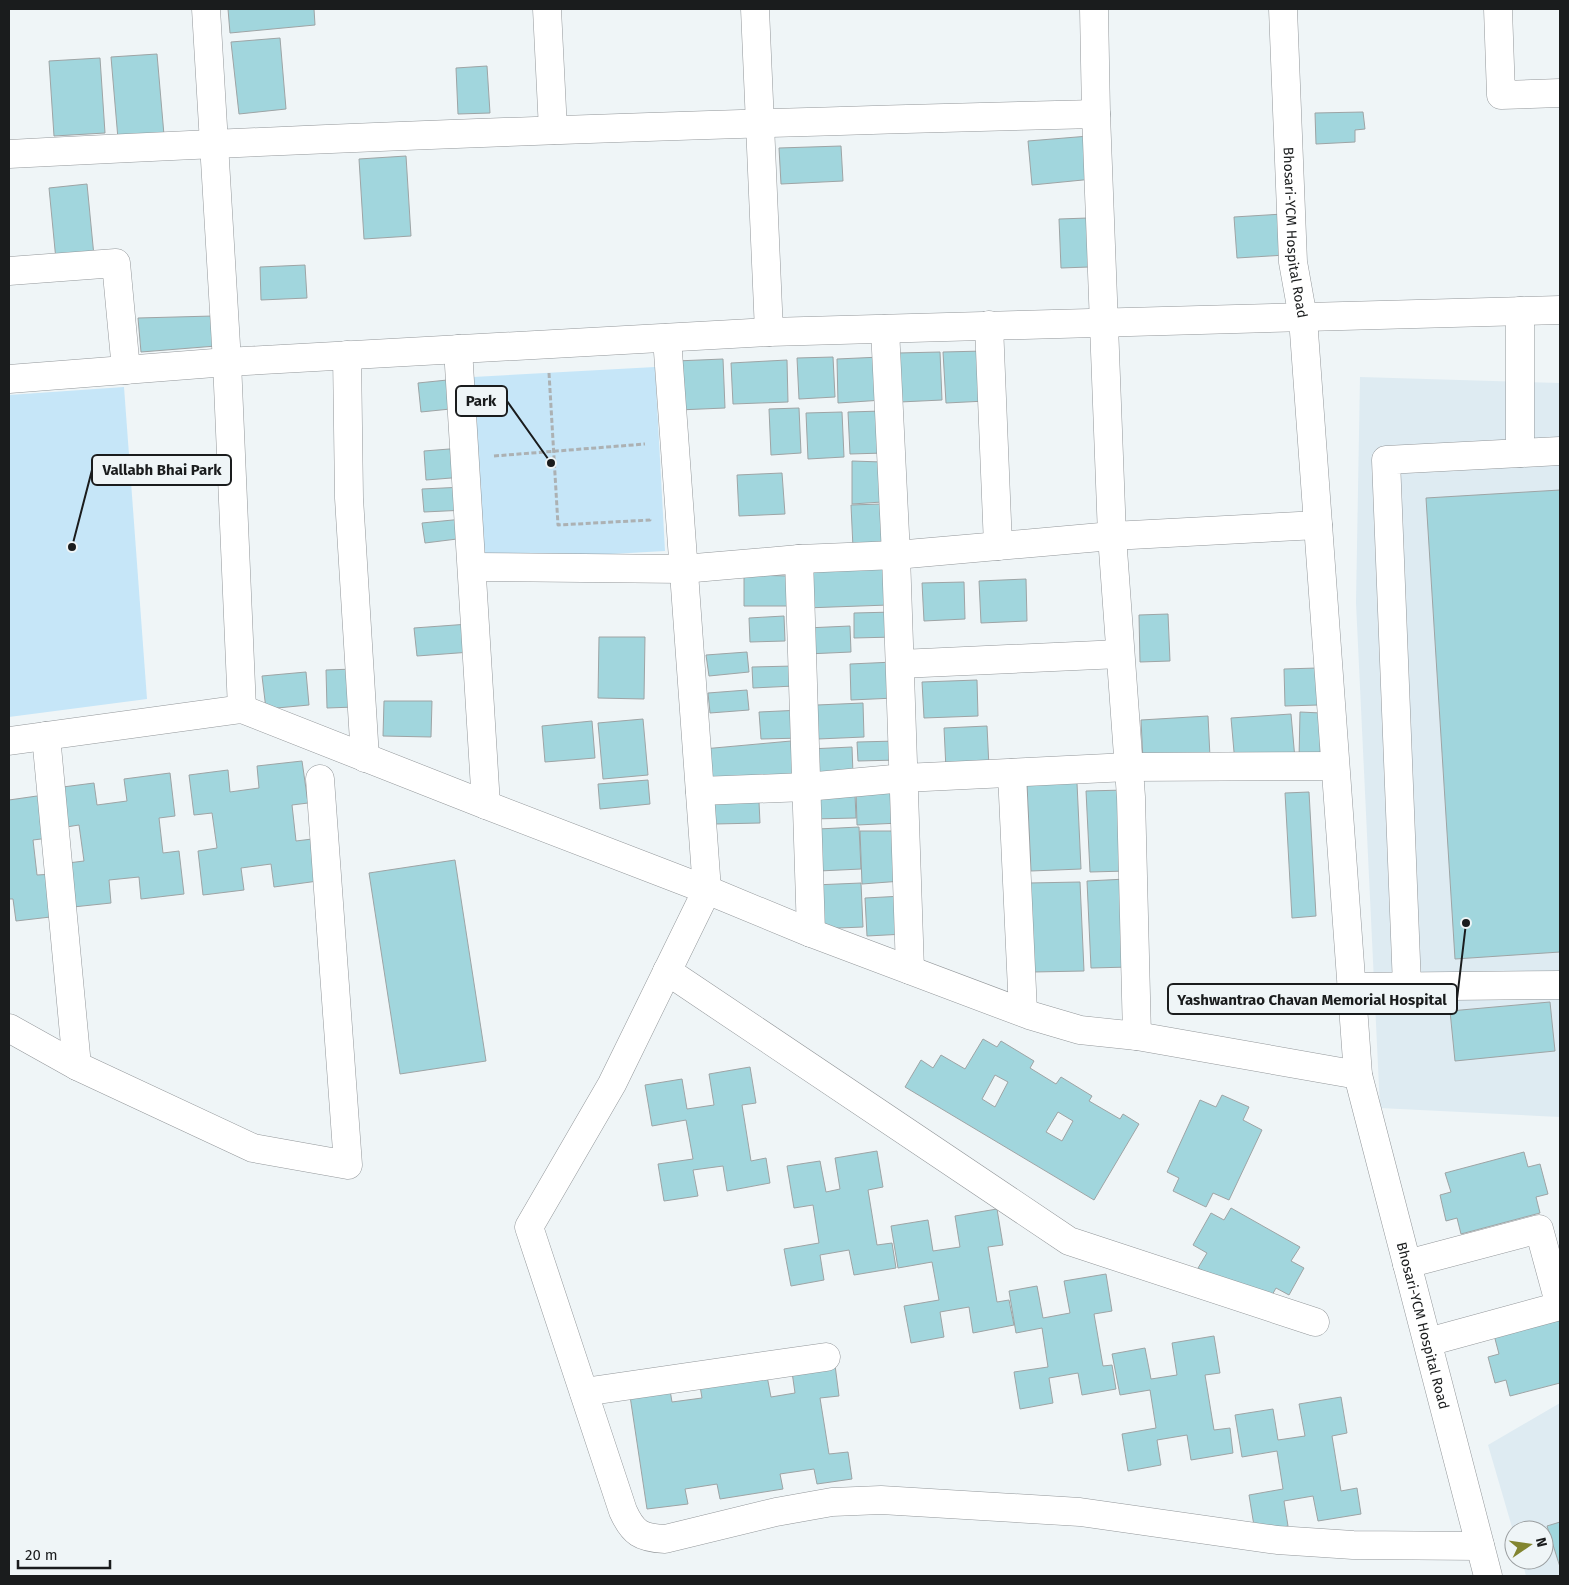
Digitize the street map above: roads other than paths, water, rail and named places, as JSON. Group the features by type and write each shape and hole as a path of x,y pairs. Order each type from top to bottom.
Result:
{"street":[{"path":"206,9 227,362 242,709"},
{"path":"547,9 554,130"},
{"path":"755,9 770,332"},
{"path":"1094,9 1096,114 1112,536 1131,797 1137,1036"},
{"name":"Bhosari-YCM Hospital Road","path":"1283,9 1293,262 1302,318 1358,1075 1488,1576"},
{"path":"1498,9 1501,95 1560,93"},
{"path":"9,154 760,122 1096,114"},
{"path":"9,271 116,263 126,370"},
{"name":"Bhosari-YCM Hospital Road","path":"1302,318 1560,310"},
{"path":"1520,311 1520,453"},
{"path":"9,379 227,362 770,332 1302,318"},
{"path":"989,325 998,546"},
{"path":"885,328 896,555 910,970"},
{"path":"667,338 707,890 612,1084 529,1227 629,1524 638,1533 651,1538 665,1539 776,1512 832,1502 881,1500 1080,1512 1277,1540 1353,1545 1480,1546"},
{"path":"458,349 486,805"},
{"path":"346,355 350,498 365,758"},
{"path":"1407,986 1386,460 1560,451"},
{"path":"472,567 683,569 799,559 896,555 1112,536 1318,525"},
{"path":"799,559 811,933"},
{"path":"900,664 1120,654"},
{"path":"9,741 242,709 707,890 811,933 1023,1012 1080,1030 1137,1036 1358,1075"},
{"path":"46,736 77,1066"},
{"path":"700,791 806,787 904,778 1128,767 1335,766"},
{"path":"1012,773 1023,1012"},
{"path":"9,1028 77,1066 253,1148 348,1165 320,779"},
{"path":"667,971 1069,1241 1315,1322"},
{"path":"1351,987 1560,985"},
{"path":"1407,1264 1539,1229 1560,1306 1428,1342"},
{"path":"584,1392 826,1358"}],"place":[{"name":"Park","path":"551,463"},
{"name":"Vallabh Bhai Park","path":"72,547"},
{"name":"Yashwantrao Chavan Memorial Hospital","path":"1466,923"}]}
